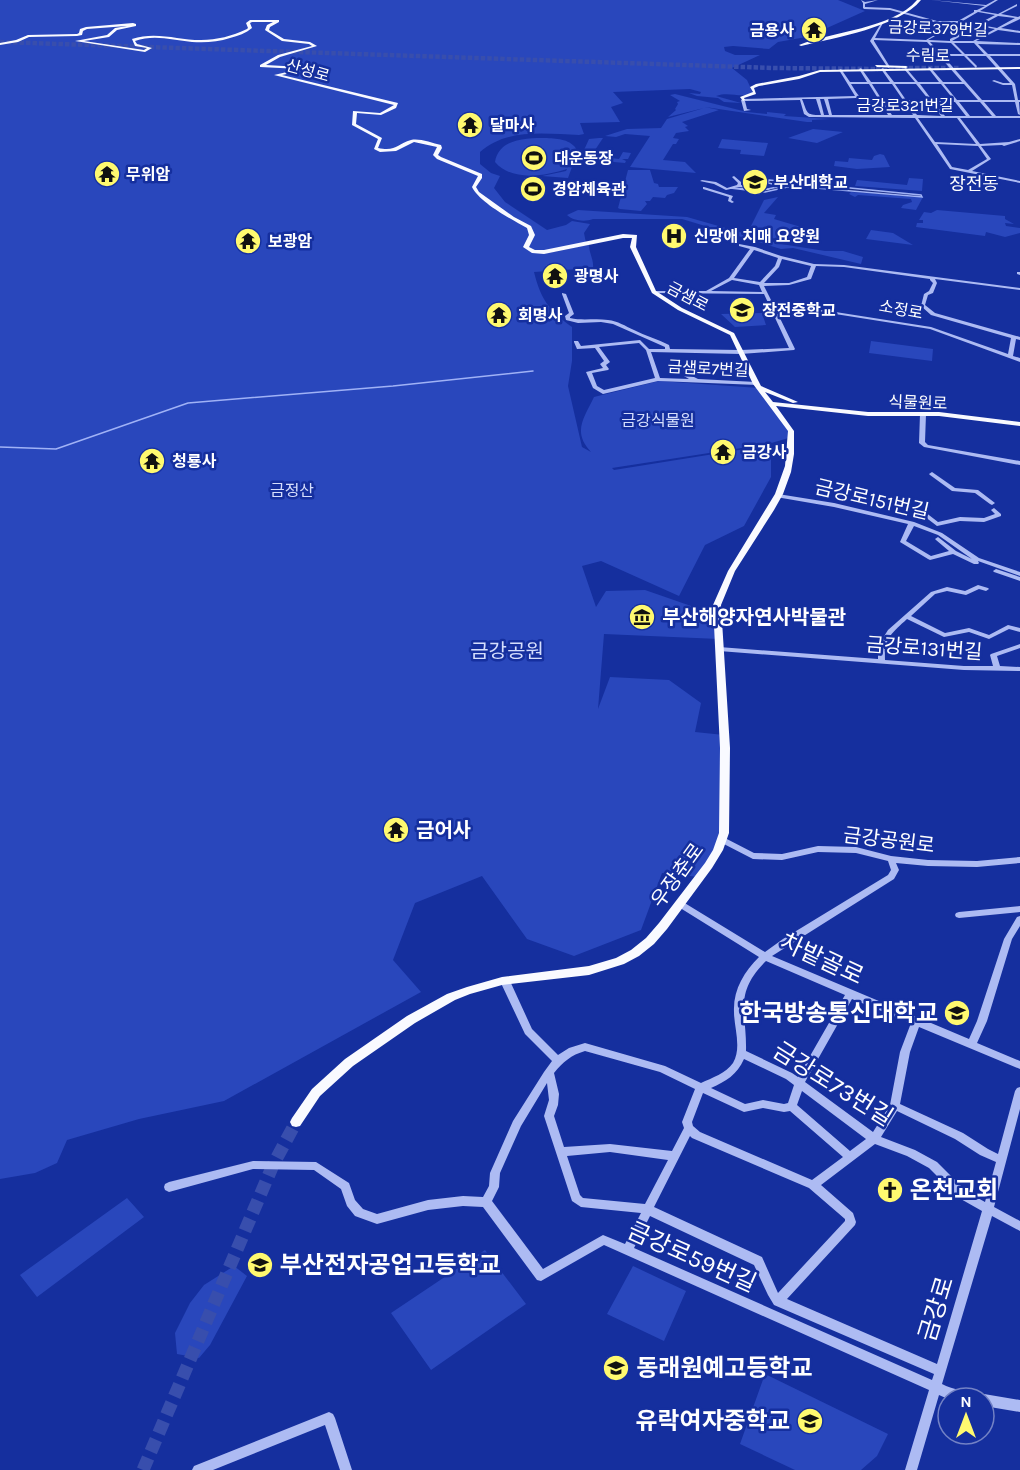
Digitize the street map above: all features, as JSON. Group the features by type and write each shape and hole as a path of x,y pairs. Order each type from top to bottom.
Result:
{"highway":[{"path":"883,67 906,68"},
{"path":"883,67 906,68"}],"main road":[{"path":"801,45 882,23 915,7 919,0"},
{"name":"산성로","path":"0,44 16,41 26,36 77,35 86,28 133,24 135,25 115,29 108,36 76,41 144,51 150,48 136,45 132,40 156,36 195,41 218,40 248,30 250,28 248,23 251,21 276,20 277,23 266,27 269,31 283,40 310,43 315,46 279,56 262,66 302,69 276,75 397,104 384,114 355,112 354,125 380,139 376,148 379,151 396,149 413,141 439,146 435,155 439,158 480,175 474,188 477,194 529,227 532,235 526,248 534,252 544,252 622,236 635,236"},
{"name":"수림로","path":"743,100 742,97 755,93 752,87 766,81 798,78 805,74 841,67 883,67"},
{"name":"수림로","path":"841,67 861,69 883,67"},
{"name":"수림로","path":"906,68 1020,68"},
{"name":"수림로","path":"906,68 999,68"},
{"name":"금샘로","path":"635,236 633,247 654,292 680,309 732,334 757,386 772,404"},
{"name":"식물원로","path":"757,386 815,407"},
{"name":"식물원로","path":"772,404 868,414 923,414 1020,424"},
{"name":"우장춘로","path":"296,1122 318,1089 348,1064 421,1014 465,992 505,981 586,972 616,963 636,952 653,938 721,846 726,803 717,605 723,582 772,508 787,476 791,431 772,404"}],"street":[{"path":"877,0 863,2 864,8 890,9 937,22 956,22 1020,32"},
{"path":"932,0 987,6"},
{"path":"995,117 927,40 995,1 1018,5"},
{"path":"976,67 951,40 1018,5"},
{"path":"975,12 1020,18"},
{"path":"1020,18 974,41 1013,84 1019,101 1020,115"},
{"path":"882,23 872,41 883,67 951,168 1020,182"},
{"path":"1003,42 1020,32"},
{"path":"993,33 1020,59"},
{"name":"금강로379번길","path":"873,39 1020,44"},
{"path":"940,55 1018,55"},
{"path":"841,67 857,97 863,101 1019,101"},
{"path":"906,68 944,117"},
{"path":"861,69 891,117"},
{"path":"930,69 969,117"},
{"path":"994,81 1003,84 1020,84"},
{"path":"849,83 966,83"},
{"path":"749,110 745,110 743,100 857,97"},
{"path":"801,100 807,116 823,117 818,99"},
{"path":"826,99 831,116"},
{"name":"금강로321번길","path":"823,117 1020,115"},
{"path":"958,117 989,159 968,172"},
{"path":"935,143 997,148 1020,140"},
{"path":"734,177 740,183 739,186"},
{"path":"702,182 715,183 732,196 729,200 732,202"},
{"path":"704,188 725,191 739,186 768,189"},
{"path":"741,245 814,265 1020,289"},
{"path":"704,292 731,279 753,248"},
{"path":"761,284 777,266 780,257"},
{"path":"731,279 761,284 792,285 809,278 814,265"},
{"path":"933,278 935,283 931,292 926,294 923,305 941,318 1017,338 1010,356"},
{"path":"576,342 579,348 640,341 648,351 741,352 792,349 761,284"},
{"path":"654,292 765,293"},
{"path":"564,294 572,314 567,316 568,319 576,322 604,320 620,323 635,333 659,341 667,346 668,351"},
{"name":"소정로","path":"773,309 810,309 931,328 1020,360"},
{"path":"931,328 941,318"},
{"name":"금샘로7번길","path":"596,346 607,362 603,364 606,369 589,372 595,387 603,392 658,379 757,386"},
{"name":"금샘로7번길","path":"648,351 658,379"},
{"path":"700,381 687,376 686,366 748,367"},
{"path":"923,414 922,443 926,446 1020,463"},
{"path":"932,474 954,490 976,491 992,503"},
{"name":"금강로151번길","path":"778,496 834,505 912,523 940,534 977,559 1020,574"},
{"path":"923,513 937,524 960,519 990,519 999,515 994,510"},
{"path":"912,523 903,542 930,558 954,552"},
{"path":"938,539 954,552 985,568 1020,579"},
{"path":"882,662 881,646 890,631 933,593 947,589 966,593 978,587 986,589"},
{"path":"908,617 944,635 969,630 989,637 1008,627 1020,630"},
{"path":"997,669 993,655 1020,646"},
{"name":"금강로131번길","path":"719,649 882,662 1020,669"},
{"name":"금강공원로","path":"723,840 753,856 782,856 818,849 856,850 891,859 928,863 977,864 1020,860"},
{"path":"778,1301 849,1226 851,1222 849,1216 813,1185 696,1135 687,1122 700,1088 726,1077 737,1066 742,1054 739,1019 741,992 747,976 766,955 891,877 895,870 891,859"},
{"name":"차밭골로","path":"680,904 766,955 772,961 1020,1065"},
{"path":"959,915 1020,909"},
{"path":"971,1045 1008,939 1020,919"},
{"path":"505,981 528,1031 558,1061"},
{"path":"792,1106 799,1084 850,994"},
{"path":"813,1185 874,1139 895,1106 905,1052 916,1022"},
{"path":"169,1186 254,1165 316,1166 345,1186 351,1203 358,1213 377,1220 428,1205 463,1201 486,1202 494,1187 495,1173 517,1124 549,1072 558,1061 572,1051 585,1047 662,1069 744,1108 763,1104 784,1108 792,1106"},
{"name":"금강로73번길","path":"742,1054 789,1076 874,1139 911,1153 933,1165 963,1195 1020,1226"},
{"path":"549,1072 554,1086 555,1103 549,1116 576,1198 581,1202 647,1209 758,1261 765,1273 769,1291 778,1301 915,1363 939,1371"},
{"name":"금강로","path":"911,1470 988,1210 1020,1091"},
{"path":"792,1106 849,1156"},
{"path":"895,1106 959,1136 1002,1160"},
{"path":"627,1251 689,1128"},
{"path":"561,1152 610,1148 674,1156"},
{"name":"금강로59번길","path":"486,1202 541,1276 603,1240 934,1388"},
{"path":"996,1402 1020,1407"},
{"path":"198,1470 329,1418 346,1470"}],"green space":[{"name":"금정산","path":"0,0 838,0 865,11 827,28 807,27 812,36 778,42 769,49 724,47 725,51 735,55 760,55 732,68 747,80 753,93 716,96 741,103 697,96 689,93 700,94 701,92 690,89 613,92 623,103 611,107 620,122 580,123 584,134 579,135 514,136 490,144 480,152 480,164 491,173 500,176 494,188 505,202 547,230 572,221 590,224 584,233 586,243 541,251 527,247 533,235 529,226 519,221 530,230 531,235 524,247 531,251 547,253 589,245 593,268 534,272 547,304 572,327 572,361 568,386 582,447 591,452 585,445 581,431 584,418 594,397 659,381 759,388 778,412 792,437 768,444 612,468 614,470 771,445 771,477 744,526 705,545 679,596 601,561 582,566 596,607 606,591 645,590 717,615 719,639 604,634 598,709 610,677 669,680 701,703 695,732 724,735 723,840 699,877 662,873 641,930 574,956 527,939 482,876 415,903 393,960 421,992 224,1101 139,1119 67,1140 57,1163 35,1173 0,1179","holes":["463,169 480,174 481,178 475,188 478,193 507,214 478,195 473,188 479,177 478,174"]},
{"path":"675,94 747,112 830,119 807,122 705,107 719,110 682,122 688,126 685,127 689,131 676,133 673,138 679,139 663,160 685,162 696,173 630,167 650,136 625,134 616,137 605,136 627,129 661,128 667,119 704,108 668,117 676,110 677,102 680,101 670,95"},
{"path":"813,129 843,132 817,143 788,138"},
{"name":"대운동장","path":"547,138 568,142 577,150 568,167 572,167 568,178 542,176 567,169 529,176 510,173 495,162 502,148 508,144 523,139"},
{"path":"603,138 595,150 606,151 603,157 619,159 623,152 631,153 628,159 622,159 626,161 625,163 580,159 589,139"},
{"path":"722,139 768,143 764,156 740,154 741,150 718,148"},
{"path":"884,155 890,167 857,169 834,166 835,161 848,162 849,158 872,160 874,156"},
{"path":"628,170 650,170 654,183 659,187 678,187 674,193 665,198 653,197 650,201 645,201 647,204 641,211 620,209 618,208"},
{"path":"909,178 923,179 922,191 855,186 857,180 907,185"},
{"path":"851,192 923,197 916,210 901,208 912,202 911,199 858,195 855,197 849,194"},
{"path":"778,197 764,213 776,215 774,219 811,230 797,244 748,232 764,200"},
{"path":"578,210 687,217 781,244 825,251 843,251 863,257 861,264 793,248 781,249 682,219 583,221 572,219 567,215"},
{"path":"937,210 1005,216 1005,219 1014,224 1005,223 1006,226 1020,228 1020,233 1005,237 986,232 985,236 916,227 917,223 923,223 923,220 919,220 924,212 931,213"},
{"path":"871,230 893,233 913,245 866,239"},
{"path":"762,313 766,325 735,327 721,314"},
{"path":"871,341 933,349 932,361 869,353"},
{"path":"127,1198 144,1217 37,1297 20,1275"},
{"path":"485,1250 526,1304 431,1370 391,1313"},
{"path":"234,1266 247,1276 210,1345 199,1358 177,1354 175,1333 190,1303 204,1285"},
{"path":"633,1266 686,1291 664,1341 607,1314"},
{"path":"765,1374 888,1434 877,1456 861,1470 795,1470 740,1444"}],"shaded area":[{"path":"769,180 921,195 922,197 792,186 765,192 730,188 763,190 782,186 768,183"}],"waterway":[{"path":"0,447 56,449 188,403 393,386 533,371"}],"tunnel":[{"path":"0,42 774,68 878,69"},
{"path":"876,68 960,68"},
{"path":"143,1470 273,1165 296,1122"}],"place":[{"name":"금용사","path":"814,30"},
{"name":"달마사","path":"470,125"},
{"name":"대운동장","path":"534,158"},
{"name":"무위암","path":"107,174"},
{"name":"부산대학교","path":"755,182"},
{"name":"경암체육관","path":"533,189"},
{"name":"신망애 치매 요양원","path":"674,236"},
{"name":"보광암","path":"248,241"},
{"name":"광명사","path":"555,276"},
{"name":"장전중학교","path":"742,310"},
{"name":"회명사","path":"499,315"},
{"name":"금강사","path":"723,452"},
{"name":"청룡사","path":"152,461"},
{"name":"부산해양자연사박물관","path":"642,617"},
{"name":"금어사","path":"396,830"},
{"name":"한국방송통신대학교","path":"957,1013"},
{"name":"온천교회","path":"890,1190"},
{"name":"부산전자공업고등학교","path":"260,1265"},
{"name":"동래원예고등학교","path":"616,1368"},
{"name":"유락여자중학교","path":"810,1421"}],"district":[{"name":"장전동","path":"974,184"}],"park label":[{"name":"금강식물원","path":"658,420"},
{"name":"금강공원","path":"507,651"}]}
